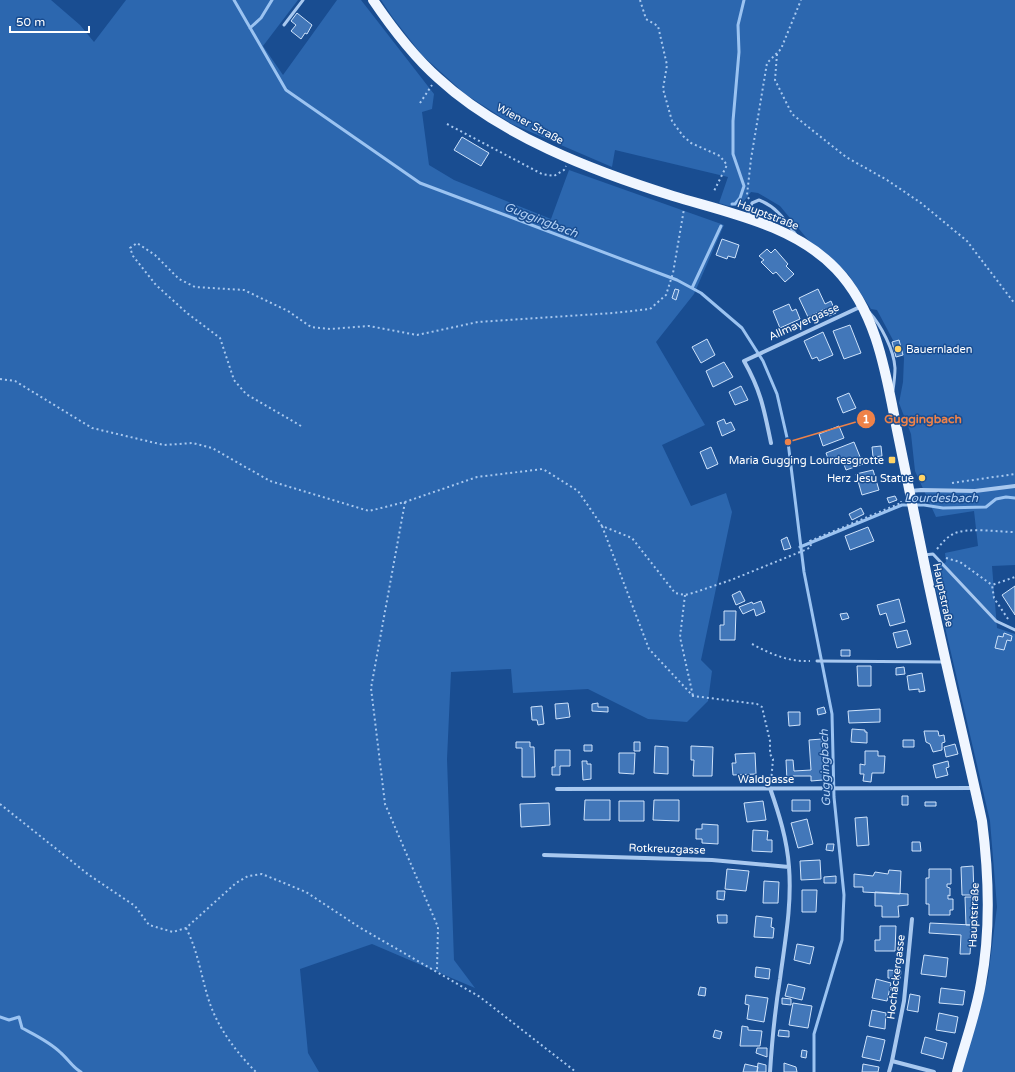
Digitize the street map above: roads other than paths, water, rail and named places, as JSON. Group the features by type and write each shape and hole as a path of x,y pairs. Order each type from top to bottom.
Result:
{"main road":[{"name":"Wiener Straße","path":"373,0 408,47 438,79 470,104 499,122 569,158 610,175 715,209"},
{"name":"Hauptstraße","path":"715,209 748,218 799,240 817,252 836,268 863,306 875,334 892,404 922,555 975,788 982,821 987,862 988,918 981,983 957,1072"}],"street":[{"name":"Allmayergasse","path":"771,444 762,401 756,383 744,360 863,306"},
{"path":"911,495 921,490 975,492 1015,486"},
{"path":"770,788 784,832 789,867 790,912 774,1023 770,1072"},
{"name":"Waldgasse","path":"557,789 975,788"},
{"name":"Rotkreuzgasse","path":"544,855 712,860 789,867"},
{"name":"Hochäckergasse","path":"889,1072 904,1001 912,919"},
{"path":"892,1061 934,1072"}],"lane":[{"path":"284,25 303,0"},
{"path":"748,218 752,203 759,200 767,203 782,214 799,240"},
{"path":"922,555 933,554 996,621 1015,630"},
{"path":"818,661 946,662"}],"waterway":[{"name":"Guggingbach","path":"234,0 286,90 420,183 677,280 701,293 742,328 763,361 777,394 788,442 804,572 832,714 834,797 844,895 842,940 814,1034 814,1072"},
{"path":"250,28 261,18 272,0"},
{"path":"732,204 735,204 740,198 744,186 733,154 733,121 739,52 738,25 744,0"},
{"path":"692,288 721,226"},
{"name":"Lourdesbach","path":"800,547 902,505 924,505 943,508 986,507 996,499 1006,497 1015,498"},
{"path":"0,1017 9,1020 19,1017 22,1028 52,1045 81,1072"}],"place":[{"name":"Bauernladen","path":"898,349"},
{"name":"Guggingbach","path":"788,442"},
{"name":"Maria Gugging Lourdesgrotte","path":"892,460"},
{"name":"Herz Jesu Statue","path":"922,478"}]}
